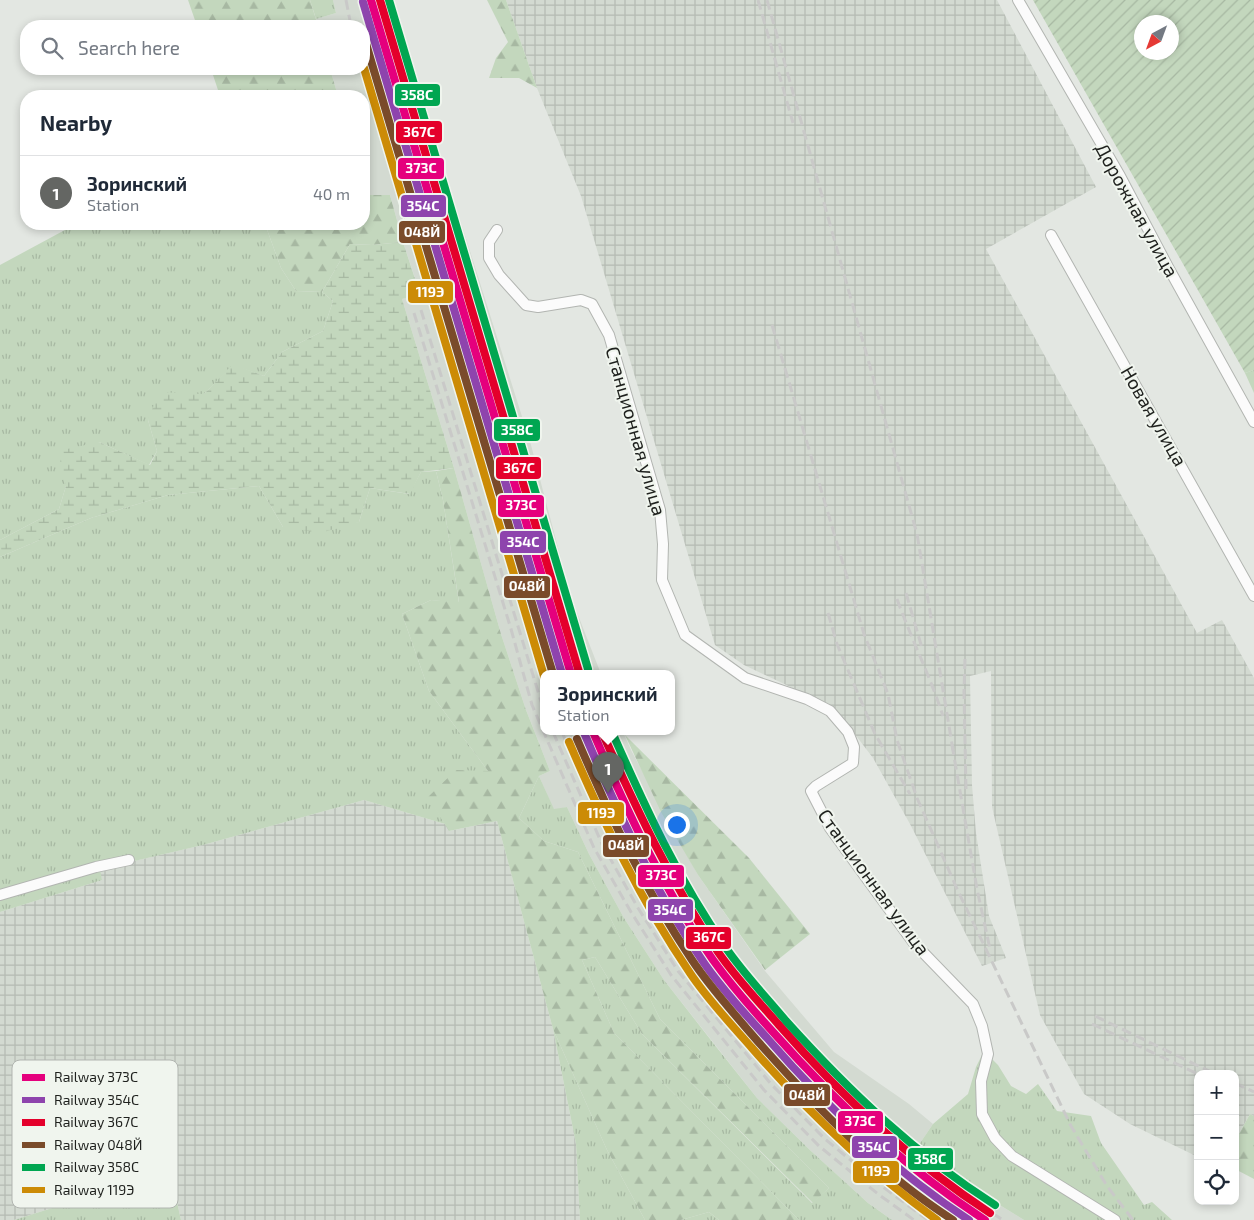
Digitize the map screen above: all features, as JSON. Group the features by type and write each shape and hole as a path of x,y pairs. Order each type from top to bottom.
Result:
{"street":[{"name":"Дорожная улица","path":"1018,0 1120,176 1168,268 1254,422"},
{"name":"Станционная улица","path":"497,230 489,242 489,258 499,275 526,305 538,307 581,300 592,304 609,335 660,510 663,544 662,580 685,635 745,678 807,699 830,711 848,732 854,747 853,763 811,791 830,828 913,942 973,1004 982,1026 988,1054 981,1081 982,1114 995,1138 1012,1156 1115,1220"},
{"name":"Новая улица","path":"1051,235 1254,596"},
{"path":"0,895 96,867 129,860"}],"shaded area":[{"path":"333,0 391,0 531,445 571,597 599,670 540,670 540,735 624,735 698,875 765,971 834,1052 909,1104 933,1124 918,1146 972,1188 1024,1220 892,1220 868,1203 757,1098 664,980 624,918 589,854 567,807 554,810 539,776 550,771 526,710 501,634 454,468 402,299 420,293 390,195 370,195 370,90 336,90 332,75 370,75 370,20 316,20 336,13"},
{"path":"506,0 997,0 1096,187 986,249 1197,633 1222,620 1254,678 1254,1116 1250,1114 1239,1134 1239,1070 1194,1070 1194,1155 1130,1124 1084,1094 1040,1015 992,807 991,671 970,676 972,785 976,833 989,916 1006,958 982,966 910,824 873,758 835,708 744,665 715,645 581,196 537,88"},
{"path":"364,800 445,824 449,831 497,821 553,1029 576,1144 580,1220 181,1220 178,1207 178,1060 12,1060 12,1208 52,1208 14,1220 0,1220 0,912 102,880 99,869 203,845"}],"green space":[{"path":"188,0 310,0 316,20 195,20"},
{"path":"310,0 333,0 336,13 316,19"},
{"path":"487,0 506,0 537,88 519,78 489,78 496,58 508,42"},
{"path":"1033,0 1254,0 1254,370 1245,373"},
{"path":"213,75 332,75 336,90 218,90"},
{"path":"370,195 390,195 403,242 372,245 350,244 322,292 296,291 281,268 267,230 370,230"},
{"path":"65,230 267,230 281,268 296,291 322,292 333,301 323,331 282,352 264,376 233,365 204,394 148,420 157,451 149,465 99,442 66,486 59,509 0,540 0,265"},
{"path":"403,242 420,294 402,299 454,468 421,472 410,494 370,488 359,522 320,533 283,527 259,486 168,495 91,518 0,557 0,540 59,509 66,486 58,451 99,442 150,465 157,451 148,420 159,392 204,394 233,364 264,376 282,352 323,331 333,301 322,292 350,244 372,245"},
{"path":"1254,370 1254,393 1245,373"},
{"path":"454,468 501,634 526,710 550,771 539,776 519,818 544,841 578,852 660,1019 829,1188 813,1203 642,1034 595,957 582,960 614,1033 799,1220 719,1220 709,1212 681,1220 645,1220 607,1150 553,1029 497,821 449,831 428,797 456,770 488,771 429,691 402,614 431,600 459,602 443,500 436,471"},
{"path":"436,471 443,500 459,603 431,600 402,614 429,691 488,771 429,797 445,824 364,800 203,845 100,869 102,880 0,912 0,557 91,518 168,495 259,486 283,527 359,522 370,488 409,494 421,472"},
{"path":"625,735 749,858 810,934 765,970 698,875 661,812"},
{"path":"539,776 554,809 567,807 589,854 624,918 664,980 714,1044 757,1098 868,1203 892,1220 799,1220 614,1033 582,960 595,957 642,1034 812,1203 829,1188 660,1019 578,852 544,841 519,818"},
{"path":"553,1029 607,1150 645,1220 580,1220 576,1144"},
{"path":"984,1051 998,1065 1011,1086 1026,1094 1038,1084 1057,1111 1091,1116 1101,1143 1144,1205 1152,1202 1172,1220 1024,1220 972,1188 918,1146 933,1124 968,1094 976,1067"},
{"path":"1250,1114 1254,1116 1254,1179 1239,1171 1239,1134"},
{"path":"178,1207 181,1220 14,1220 52,1208"},
{"path":"709,1212 719,1220 681,1220"}],"railway":[{"path":"346,0 350,20"},
{"path":"380,0 580,670"},
{"path":"758,0 793,123"},
{"path":"767,0 917,534 953,750"},
{"path":"371,32 492,444 523,577"},
{"path":"363,75 367,90"},
{"path":"370,99 541,670"},
{"path":"421,310 540,698"},
{"path":"414,313 511,629 532,705 540,723"},
{"path":"772,325 864,634 888,694 897,740 917,798 958,891 1071,1126 1107,1186 1133,1220"},
{"path":"507,484 538,565"},
{"path":"906,593 922,648"},
{"path":"897,599 943,716"},
{"path":"828,613 837,644 875,734 910,794"},
{"path":"965,659 966,790"},
{"path":"545,735 594,848 631,912 671,975 764,1090 819,1146 878,1194 914,1220"},
{"path":"554,735 602,844 638,908 678,971 771,1084 825,1139 883,1187 928,1220"},
{"path":"563,735 601,820 623,863 666,935 709,995 780,1080 831,1131 872,1166 945,1220"},
{"path":"604,735 653,842 697,921 720,955 810,1060 870,1121 925,1167 1003,1220"},
{"path":"952,745 977,889 990,949"},
{"path":"1095,1016 1207,1070"},
{"path":"1092,1024 1194,1072"},
{"path":"1239,1085 1254,1092"}],"rail line":[{"name":"373C","path":"371,0 570,670"},
{"name":"367С","path":"380,0 578,670"},
{"name":"358С","path":"389,0 588,669"},
{"name":"354С","path":"363,2 368,20"},
{"name":"354С","path":"370,26 561,670"},
{"name":"048Й","path":"370,57 552,670"},
{"name":"119Э","path":"366,75 542,670"},
{"name":"354С","path":"585,735 625,824 654,881 686,936 719,983 790,1064 837,1113 887,1159 969,1220"},
{"name":"373C","path":"594,735 647,849 678,906 713,960 734,988 797,1059 873,1134 927,1179 985,1220"},
{"name":"367С","path":"603,735 641,817 670,872 701,926 732,971 803,1052 852,1102 904,1149 960,1193 990,1213"},
{"name":"358С","path":"613,735 650,816 678,870 709,923 740,967 786,1021 859,1097 937,1165 995,1205"},
{"name":"048Й","path":"577,739 643,879 692,960 708,982 783,1069 851,1139 900,1182 953,1220"},
{"name":"119Э","path":"569,742 609,831 639,889 655,918 704,993 773,1072 817,1117 887,1181 937,1220"}],"place":[{"name":"Зоринский","path":"608,793"}]}
